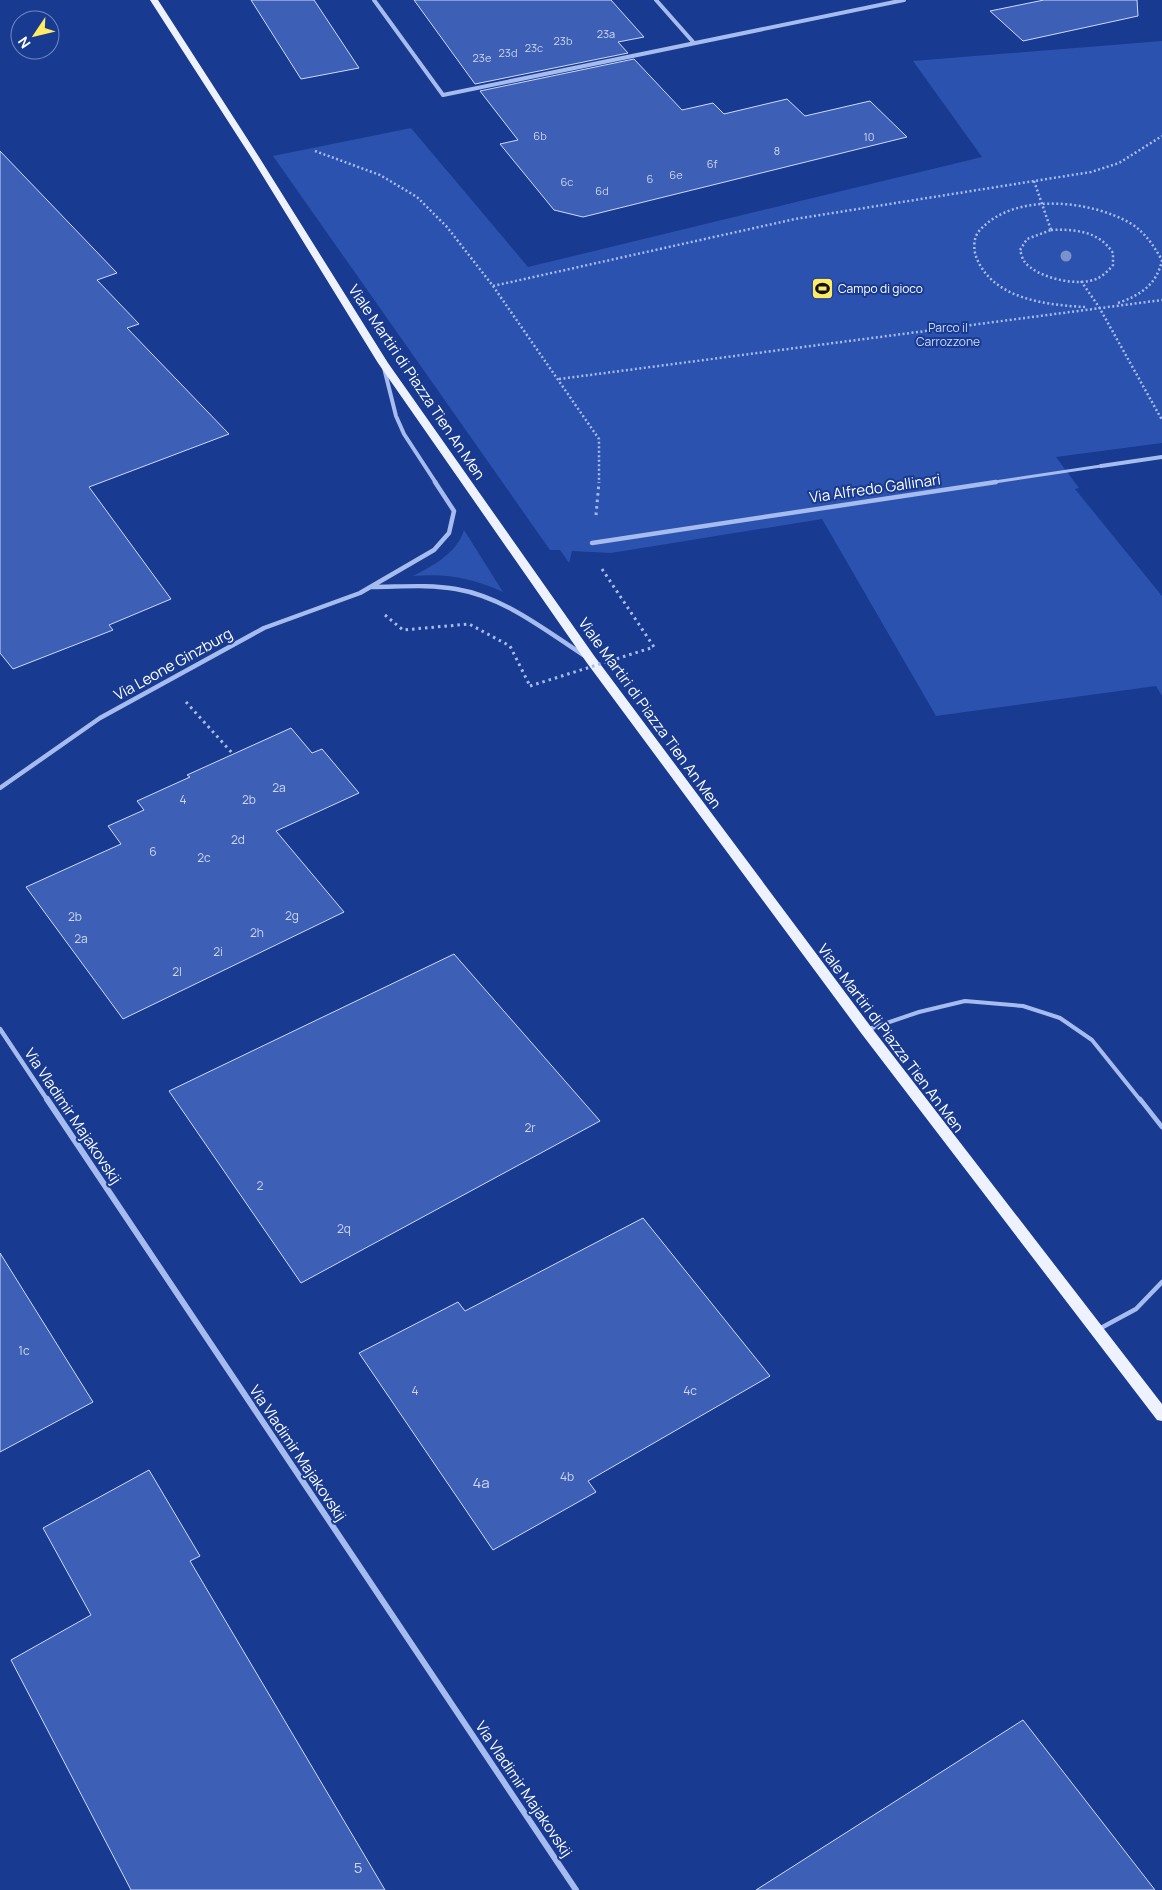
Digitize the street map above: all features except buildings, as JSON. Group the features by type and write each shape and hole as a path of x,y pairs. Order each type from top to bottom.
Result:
{"main road":[{"name":"Viale Martiri di Piazza Tien An Men","path":"154,0 255,157 382,363 591,660 866,1030 1162,1415"}],"street":[{"path":"374,0 443,95 904,0"},
{"path":"656,0 694,43"},
{"name":"Via Leone Ginzburg","path":"0,788 100,718 264,628 360,593 434,550 449,533 454,511 404,434 391,399 382,363"},
{"name":"Via Alfredo Gallinari","path":"592,543 1162,457"},
{"name":"Via Leone Ginzburg","path":"371,587 425,587 467,591 500,604 591,660"},
{"name":"Via Vladimir Majakovskij","path":"0,1029 576,1890"}],"lane":[{"path":"866,1030 919,1012 965,1001 1023,1006 1060,1018 1092,1040 1162,1126"},
{"path":"1097,1330 1136,1309 1162,1282"}],"path":[{"path":"493,286 795,219 1106,168 1162,136"},
{"path":"315,151 380,175 418,197 447,227 493,286 559,378 599,439 599,495 592,543 599,565 654,648 530,686 510,646 469,624 403,630 360,593"},
{"path":"1034,181 1051,230"},
{"path":"1042,205 1090,208 1125,220 1147,234 1158,246 1162,260 1161,273 1153,284 1139,295 1121,302 1099,306 1068,307 1037,302 1010,292 989,278 977,263 973,246 980,231 994,218 1009,212 1042,205"},
{"path":"1051,230 1066,230 1094,236 1112,251 1115,259 1113,267 1095,279 1081,281 1052,279 1039,274 1022,260 1020,252 1022,244 1028,238 1051,230"},
{"path":"1081,281 1099,306 1162,420"},
{"path":"559,378 1099,306 1162,300"},
{"path":"168,681 232,754"}],"green space":[{"name":"Parco il Carrozzone","path":"1162,41 1162,443 1056,457 1079,488 1075,489 1162,596 1162,696 1156,686 936,716 822,519 611,553 572,551 569,563 560,550 550,550 273,156 411,128 528,267 982,157 913,61"},
{"path":"464,530 503,592 481,583 448,576 413,576 444,558 461,538"}],"place":[{"name":"Campo di gioco","path":"822,288"}]}
